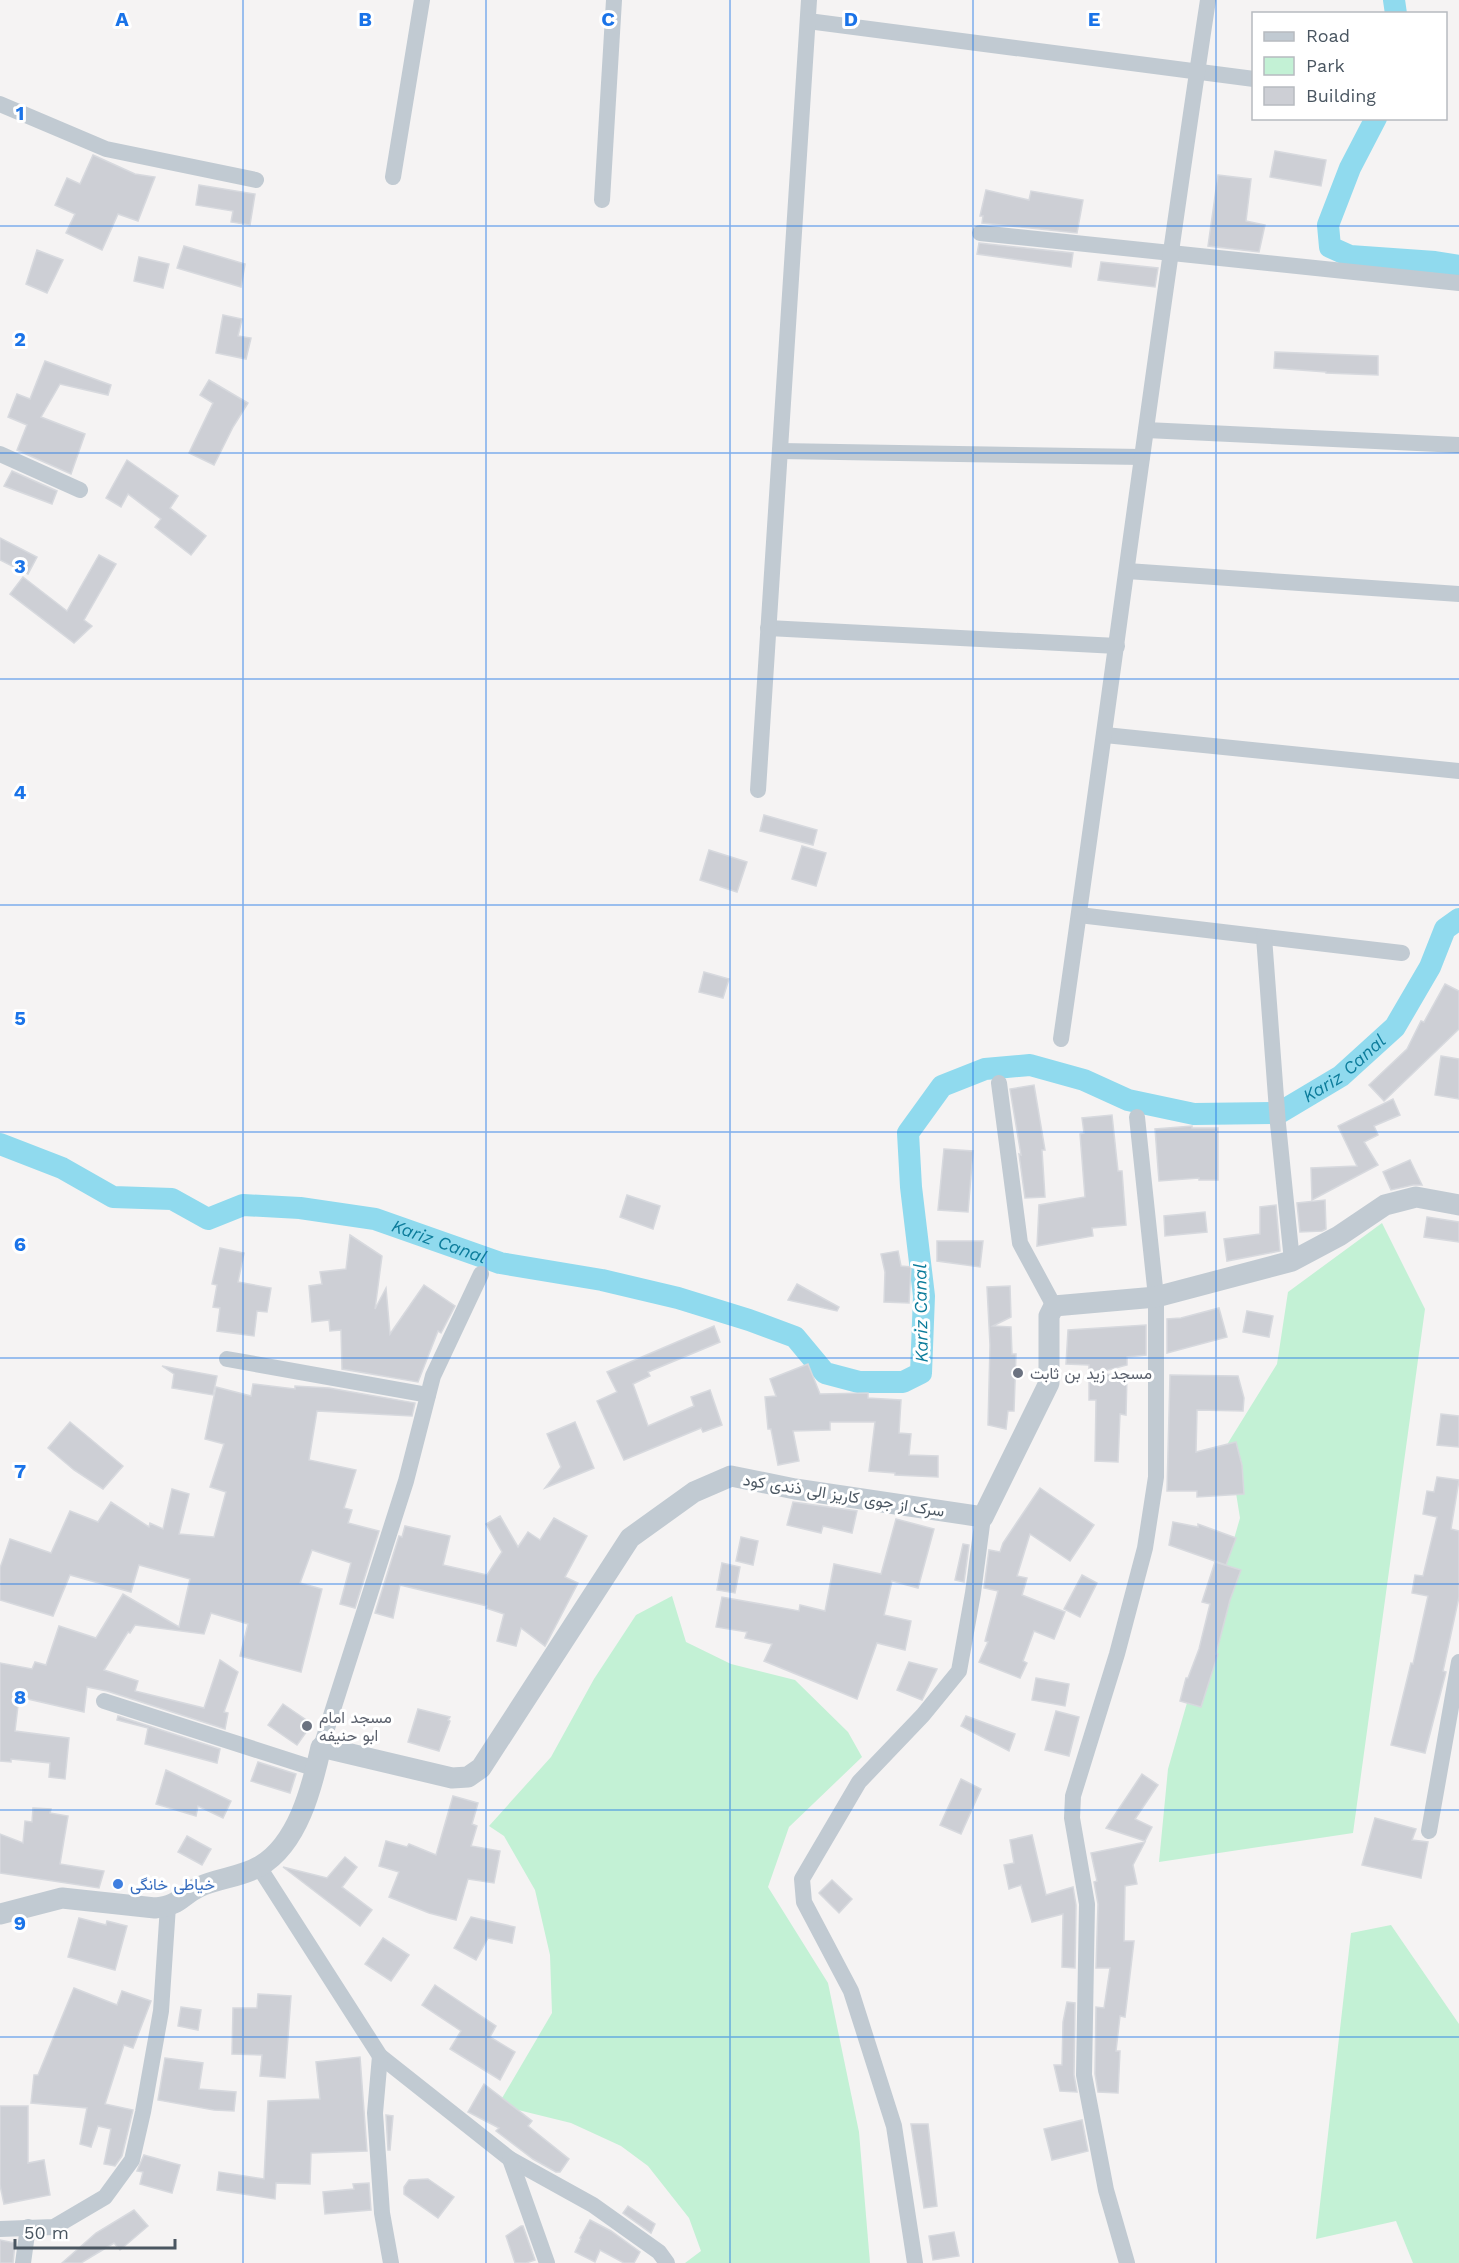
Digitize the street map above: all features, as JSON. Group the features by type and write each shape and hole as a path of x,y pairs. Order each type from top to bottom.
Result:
{"street":[{"path":"393,177 422,0"},
{"path":"602,200 614,0"},
{"path":"758,790 809,0"},
{"path":"1061,1039 1105,735 1169,253 1208,0"},
{"path":"808,21 1252,79"},
{"path":"0,104 106,149 256,180"},
{"path":"980,233 1459,283"},
{"path":"1146,430 1459,445"},
{"path":"780,451 1142,457"},
{"path":"0,454 80,490"},
{"path":"1127,571 1459,594"},
{"path":"768,627 1117,646"},
{"path":"1105,735 1459,771"},
{"path":"1079,915 1402,953"},
{"path":"1264,937 1278,1124 1292,1261"},
{"path":"999,1083 1020,1243 1054,1306"},
{"path":"1127,2263 1106,2190 1084,2075 1088,1904 1072,1818 1072,1796 1117,1654 1145,1548 1156,1477 1156,1297 1137,1117"},
{"path":"1054,1306 1156,1297 1292,1261 1339,1236 1385,1205 1416,1197 1459,1205"},
{"path":"0,1914 62,1898 155,1908 168,1906 180,1901 198,1887 260,1867 284,1847 310,1791 321,1747 406,1481 433,1376 481,1274"},
{"path":"915,2263 894,2126 852,1991 804,1902 802,1879 859,1782 923,1714 959,1671 973,1593 983,1517 1049,1383 1049,1316 1054,1306"},
{"path":"226,1359 428,1395"},
{"name":"سرک از جوی کاریز الی ذندی کود","path":"321,1747 452,1778 468,1777 481,1768 630,1538 694,1492 731,1476 795,1489 983,1517"},
{"path":"1429,1831 1459,1662"},
{"path":"104,1701 316,1769"},
{"path":"260,1867 380,2056 510,2159 593,2205 659,2252 667,2263"},
{"path":"0,2229 54,2227 105,2197 132,2160 161,2011 168,1906"},
{"path":"380,2056 375,2113 382,2213 391,2263"},
{"path":"510,2159 547,2263"},
{"path":"23,2263 28,2227"}],"green space":[{"path":"1382,1223 1425,1309 1353,1833 1159,1862 1168,1769 1240,1518 1228,1443 1277,1364 1288,1292"},
{"path":"672,1596 686,1642 731,1664 795,1680 848,1732 862,1757 789,1827 768,1887 828,1983 859,2132 870,2263 685,2263 701,2251 689,2218 648,2166 621,2146 571,2123 498,2105 552,2013 550,1955 535,1890 504,1836 489,1826 551,1757 594,1679 636,1615"},
{"path":"1391,1925 1459,2024 1459,2263 1413,2263 1396,2221 1316,2239 1351,1933"}],"building":[{"path":"1275,151 1326,160 1321,186 1270,177"},
{"path":"93,155 135,174 155,177 138,221 118,214 102,250 66,233 75,214 55,205 67,178 80,184"},
{"path":"1218,175 1251,179 1246,221 1265,225 1259,252 1208,246"},
{"path":"199,185 255,194 250,225 231,222 233,211 196,205"},
{"path":"986,190 1029,200 1031,191 1083,200 1077,233 982,223 983,216 980,216"},
{"path":"979,243 1073,253 1071,267 977,254"},
{"path":"184,246 245,264 241,287 177,268"},
{"path":"37,250 63,260 47,293 26,284"},
{"path":"139,257 169,264 163,288 134,281"},
{"path":"1101,262 1158,268 1155,287 1098,280"},
{"path":"223,315 242,319 238,336 251,338 246,359 216,353"},
{"path":"1275,352 1378,356 1378,375 1274,368"},
{"path":"45,361 111,385 108,395 60,384 41,417 85,434 71,474 17,450 27,425 8,417 17,394 30,399"},
{"path":"209,380 248,403 214,465 189,453 213,403 200,395"},
{"path":"127,460 178,496 170,508 206,536 191,555 155,527 161,519 128,494 121,507 106,498"},
{"path":"12,471 57,491 52,504 4,486"},
{"path":"0,538 37,557 28,574 0,560"},
{"path":"99,555 116,564 84,620 92,626 74,643 10,594 23,577 67,611"},
{"path":"764,815 817,830 813,845 760,831"},
{"path":"802,846 826,853 816,886 792,879"},
{"path":"709,850 747,862 737,892 700,880"},
{"path":"704,972 729,979 723,998 699,992"},
{"path":"1445,984 1459,991 1459,1029 1384,1101 1369,1085 1407,1049 1421,1021 1424,1022"},
{"path":"1441,1056 1459,1059 1459,1099 1435,1095"},
{"path":"1034,1085 1045,1150 1042,1150 1045,1197 1025,1198 1019,1154 1021,1155 1010,1089"},
{"path":"1393,1099 1400,1115 1374,1126 1378,1135 1364,1142 1378,1165 1312,1200 1311,1168 1357,1166 1338,1126"},
{"path":"1112,1115 1118,1171 1122,1171 1126,1225 1092,1228 1093,1236 1037,1246 1039,1205 1085,1197 1080,1134 1084,1133 1082,1118"},
{"path":"1192,1126 1192,1128 1218,1128 1218,1180 1199,1180 1199,1178 1159,1181 1155,1129"},
{"path":"944,1149 973,1151 968,1212 938,1210"},
{"path":"1410,1160 1422,1185 1391,1190 1383,1172"},
{"path":"627,1195 660,1206 653,1229 620,1217"},
{"path":"1325,1200 1326,1229 1300,1232 1297,1203"},
{"path":"1276,1205 1280,1251 1227,1261 1224,1239 1260,1234 1260,1207"},
{"path":"1205,1212 1207,1232 1165,1236 1164,1216"},
{"path":"1427,1217 1459,1222 1459,1242 1424,1237"},
{"path":"350,1235 382,1256 375,1309 386,1288 390,1334 424,1285 455,1306 441,1333 438,1331 418,1382 342,1369 341,1330 330,1331 329,1320 312,1322 309,1286 322,1284 320,1272 346,1269"},
{"path":"937,1241 983,1241 980,1267 937,1261"},
{"path":"220,1248 244,1253 238,1282 271,1288 267,1312 257,1311 254,1336 217,1331 220,1308 213,1307 217,1285 212,1284"},
{"path":"898,1251 901,1266 911,1267 909,1303 884,1302 885,1272 881,1254"},
{"path":"797,1284 839,1307 837,1311 788,1300"},
{"path":"1010,1286 1011,1317 993,1326 1011,1327 1012,1354 1016,1354 1014,1411 1008,1411 1006,1429 988,1425 990,1345 987,1287"},
{"path":"1219,1308 1227,1337 1167,1353 1167,1319 1181,1318"},
{"path":"1247,1311 1273,1316 1269,1337 1243,1332"},
{"path":"1146,1325 1146,1355 1127,1357 1127,1365 1093,1374 1127,1375 1126,1415 1120,1414 1118,1462 1095,1461 1096,1400 1089,1400 1089,1365 1066,1364 1068,1330"},
{"path":"714,1326 720,1342 648,1372 650,1376 633,1384 648,1426 694,1406 691,1397 710,1390 722,1425 703,1432 701,1428 624,1460 597,1401 617,1392 607,1372"},
{"path":"808,1364 820,1394 868,1393 868,1398 901,1400 899,1433 911,1434 909,1455 938,1456 938,1477 869,1471 875,1422 830,1422 830,1430 793,1431 799,1461 778,1465 771,1429 768,1429 765,1397 776,1396 770,1379"},
{"path":"162,1366 217,1376 213,1395 172,1388 174,1374"},
{"path":"1170,1375 1238,1376 1244,1398 1243,1411 1197,1410 1196,1452 1236,1442 1242,1465 1244,1494 1197,1497 1197,1491 1167,1491"},
{"path":"253,1384 295,1389 295,1386 329,1388 415,1403 412,1416 317,1411 309,1460 356,1470 344,1508 352,1510 348,1523 379,1531 355,1608 340,1604 351,1563 312,1550 300,1583 322,1589 301,1672 240,1656 248,1624 211,1613 204,1634 135,1625 104,1670 138,1681 135,1691 204,1708 220,1660 238,1672 224,1712 228,1713 225,1729 107,1691 87,1687 84,1712 19,1697 15,1731 69,1738 65,1779 49,1777 50,1763 11,1759 11,1762 0,1761 0,1663 32,1669 35,1662 46,1665 59,1626 96,1638 123,1594 179,1627 190,1579 139,1565 131,1592 70,1575 53,1616 0,1600 0,1568 10,1539 51,1553 70,1511 98,1522 111,1502 149,1527 150,1523 163,1529 172,1489 189,1494 179,1534 214,1537 226,1492 210,1487 224,1444 205,1439 216,1387 251,1396"},
{"path":"1441,1414 1459,1416 1459,1447 1437,1445"},
{"path":"70,1422 123,1466 103,1489 74,1470 48,1448"},
{"path":"575,1422 594,1468 545,1488 561,1467 547,1434"},
{"path":"1437,1477 1459,1480 1451,1529 1459,1531 1459,1597 1443,1671 1446,1672 1425,1753 1391,1745 1411,1663 1413,1664 1428,1596 1412,1593 1415,1575 1423,1576 1437,1517 1423,1514 1427,1491 1434,1492"},
{"path":"1040,1488 1094,1525 1070,1561 1030,1534 1017,1576 1027,1578 1022,1595 1065,1612 1054,1639 1034,1631 1023,1661 1027,1663 1020,1678 979,1662 988,1642 985,1641 998,1591 984,1588 989,1550 1000,1552 1003,1543"},
{"path":"793,1502 857,1511 852,1533 823,1526 821,1533 787,1525"},
{"path":"500,1516 518,1547 528,1532 540,1540 554,1518 587,1536 565,1577 578,1583 545,1646 521,1628 516,1646 497,1641 504,1614 486,1608 487,1606 400,1585 393,1618 375,1613 399,1536 402,1537 405,1526 450,1536 443,1565 487,1575 502,1552 486,1524"},
{"path":"896,1519 934,1529 918,1588 892,1581 884,1615 911,1621 905,1650 877,1643 857,1699 764,1661 772,1644 745,1638 747,1632 716,1627 722,1597 799,1611 800,1605 825,1611 834,1564 881,1574"},
{"path":"1173,1522 1198,1527 1198,1524 1236,1538 1226,1565 1169,1545"},
{"path":"741,1537 758,1541 753,1565 736,1561"},
{"path":"963,1544 969,1545 964,1582 955,1580"},
{"path":"1215,1562 1241,1570 1230,1600 1216,1654 1218,1654 1201,1707 1180,1701 1186,1678 1188,1678 1199,1649 1210,1604 1202,1602"},
{"path":"722,1563 740,1567 735,1593 717,1590"},
{"path":"1082,1575 1097,1583 1080,1617 1064,1609"},
{"path":"909,1662 937,1669 922,1700 897,1690"},
{"path":"1036,1678 1069,1684 1065,1706 1032,1700"},
{"path":"283,1704 312,1724 297,1745 268,1725"},
{"path":"418,1709 450,1717 439,1751 408,1742"},
{"path":"1056,1711 1079,1717 1069,1756 1045,1750"},
{"path":"118,1716 220,1749 217,1763 145,1744 148,1728 117,1720"},
{"path":"966,1716 1015,1734 1009,1751 961,1726"},
{"path":"258,1762 296,1774 290,1793 251,1781"},
{"path":"166,1770 231,1801 223,1818 198,1806 196,1816 156,1804"},
{"path":"1142,1774 1158,1785 1135,1819 1152,1827 1145,1841 1106,1828"},
{"path":"961,1779 981,1789 961,1834 940,1825"},
{"path":"453,1796 478,1803 472,1824 477,1826 471,1846 500,1851 494,1883 468,1879 456,1920 429,1913 389,1897 399,1872 379,1866 386,1841 407,1847 409,1844 436,1855"},
{"path":"33,1808 51,1809 50,1813 68,1816 60,1864 104,1871 99,1888 0,1873 0,1834 23,1843 25,1821 32,1822"},
{"path":"1375,1818 1416,1829 1412,1840 1428,1842 1421,1878 1362,1865"},
{"path":"1032,1835 1046,1895 1073,1887 1076,1905 1075,1968 1062,1967 1063,1914 1032,1922 1021,1885 1009,1889 1004,1865 1014,1863 1010,1840"},
{"path":"187,1836 211,1849 202,1865 178,1852"},
{"path":"1145,1842 1133,1865 1137,1884 1125,1886 1124,1941 1134,1941 1125,2017 1120,2016 1116,2051 1120,2051 1118,2093 1098,2092 1095,2074 1096,2007 1104,2008 1110,1968 1096,1968 1098,1904 1094,1882 1097,1881 1091,1853"},
{"path":"345,1857 357,1867 342,1887 372,1910 360,1926 283,1867 327,1878"},
{"path":"832,1880 852,1899 839,1913 819,1893"},
{"path":"471,1917 515,1927 512,1943 488,1938 476,1960 454,1948"},
{"path":"79,1918 106,1925 107,1921 127,1926 115,1970 68,1957"},
{"path":"383,1938 409,1955 391,1981 365,1964"},
{"path":"435,1985 496,2026 490,2037 515,2052 500,2080 450,2049 461,2031 422,2005"},
{"path":"74,1988 117,2005 122,1991 151,2001 133,2048 124,2045 105,2104 133,2110 122,2156 115,2166 104,2164 111,2129 98,2126 91,2147 80,2144 87,2108 31,2103 34,2075 38,2075"},
{"path":"258,1994 291,1996 285,2078 260,2076 262,2055 232,2054 233,2008 257,2008"},
{"path":"1067,2002 1075,2003 1074,2075 1077,2092 1060,2091 1054,2065 1062,2065 1063,2022"},
{"path":"181,2007 201,2010 198,2030 178,2026"},
{"path":"360,2057 367,2151 311,2153 310,2184 276,2183 275,2199 217,2190 219,2172 264,2179 268,2101 320,2099 316,2062"},
{"path":"165,2058 203,2063 199,2089 236,2092 234,2111 214,2110 158,2100"},
{"path":"484,2084 532,2121 528,2126 569,2159 560,2172 533,2159 496,2131 499,2128 468,2112"},
{"path":"0,2106 28,2106 28,2163 44,2160 50,2195 4,2204 0,2185"},
{"path":"386,2115 393,2116 390,2150 388,2150"},
{"path":"1082,2120 1088,2151 1052,2160 1044,2129"},
{"path":"911,2124 928,2124 937,2206 924,2208"},
{"path":"144,2155 180,2165 172,2193 140,2184 143,2172 137,2171"},
{"path":"428,2179 454,2197 438,2218 404,2194 404,2187 409,2180"},
{"path":"369,2183 371,2210 325,2214 323,2192 354,2189 353,2184"},
{"path":"628,2206 655,2224 651,2233 623,2213"},
{"path":"134,2210 148,2226 120,2250 114,2243 81,2263 62,2263 96,2233"},
{"path":"590,2220 611,2231 640,2252 634,2263 624,2263 600,2250 595,2262 575,2252"},
{"path":"523,2226 535,2260 515,2263 506,2236"},
{"path":"954,2232 959,2256 933,2260 929,2236"},
{"path":"0,2240 15,2243 13,2263 0,2263"}],"waterway":[{"path":"1394,0 1396,12"},
{"path":"1375,120 1350,168 1328,225 1330,247 1350,256 1459,266"},
{"name":"Kariz Canal","path":"0,1144 62,1168 113,1197 172,1199 208,1219 243,1205 300,1208 375,1219 500,1263 602,1280 678,1298 795,1337 825,1373 859,1382 903,1382 921,1373 924,1296 911,1187 908,1133 942,1086 985,1069 1030,1065 1084,1080 1128,1100 1194,1114 1279,1113 1341,1076 1395,1027 1430,967 1445,929 1459,919"}],"place":[{"name":"مسجد زید بن ثابت","path":"1018,1373"},
{"name":"مسجد امام ابو حنیفه","path":"307,1726"},
{"name":"خیاطی خانگی","path":"118,1884"}]}
